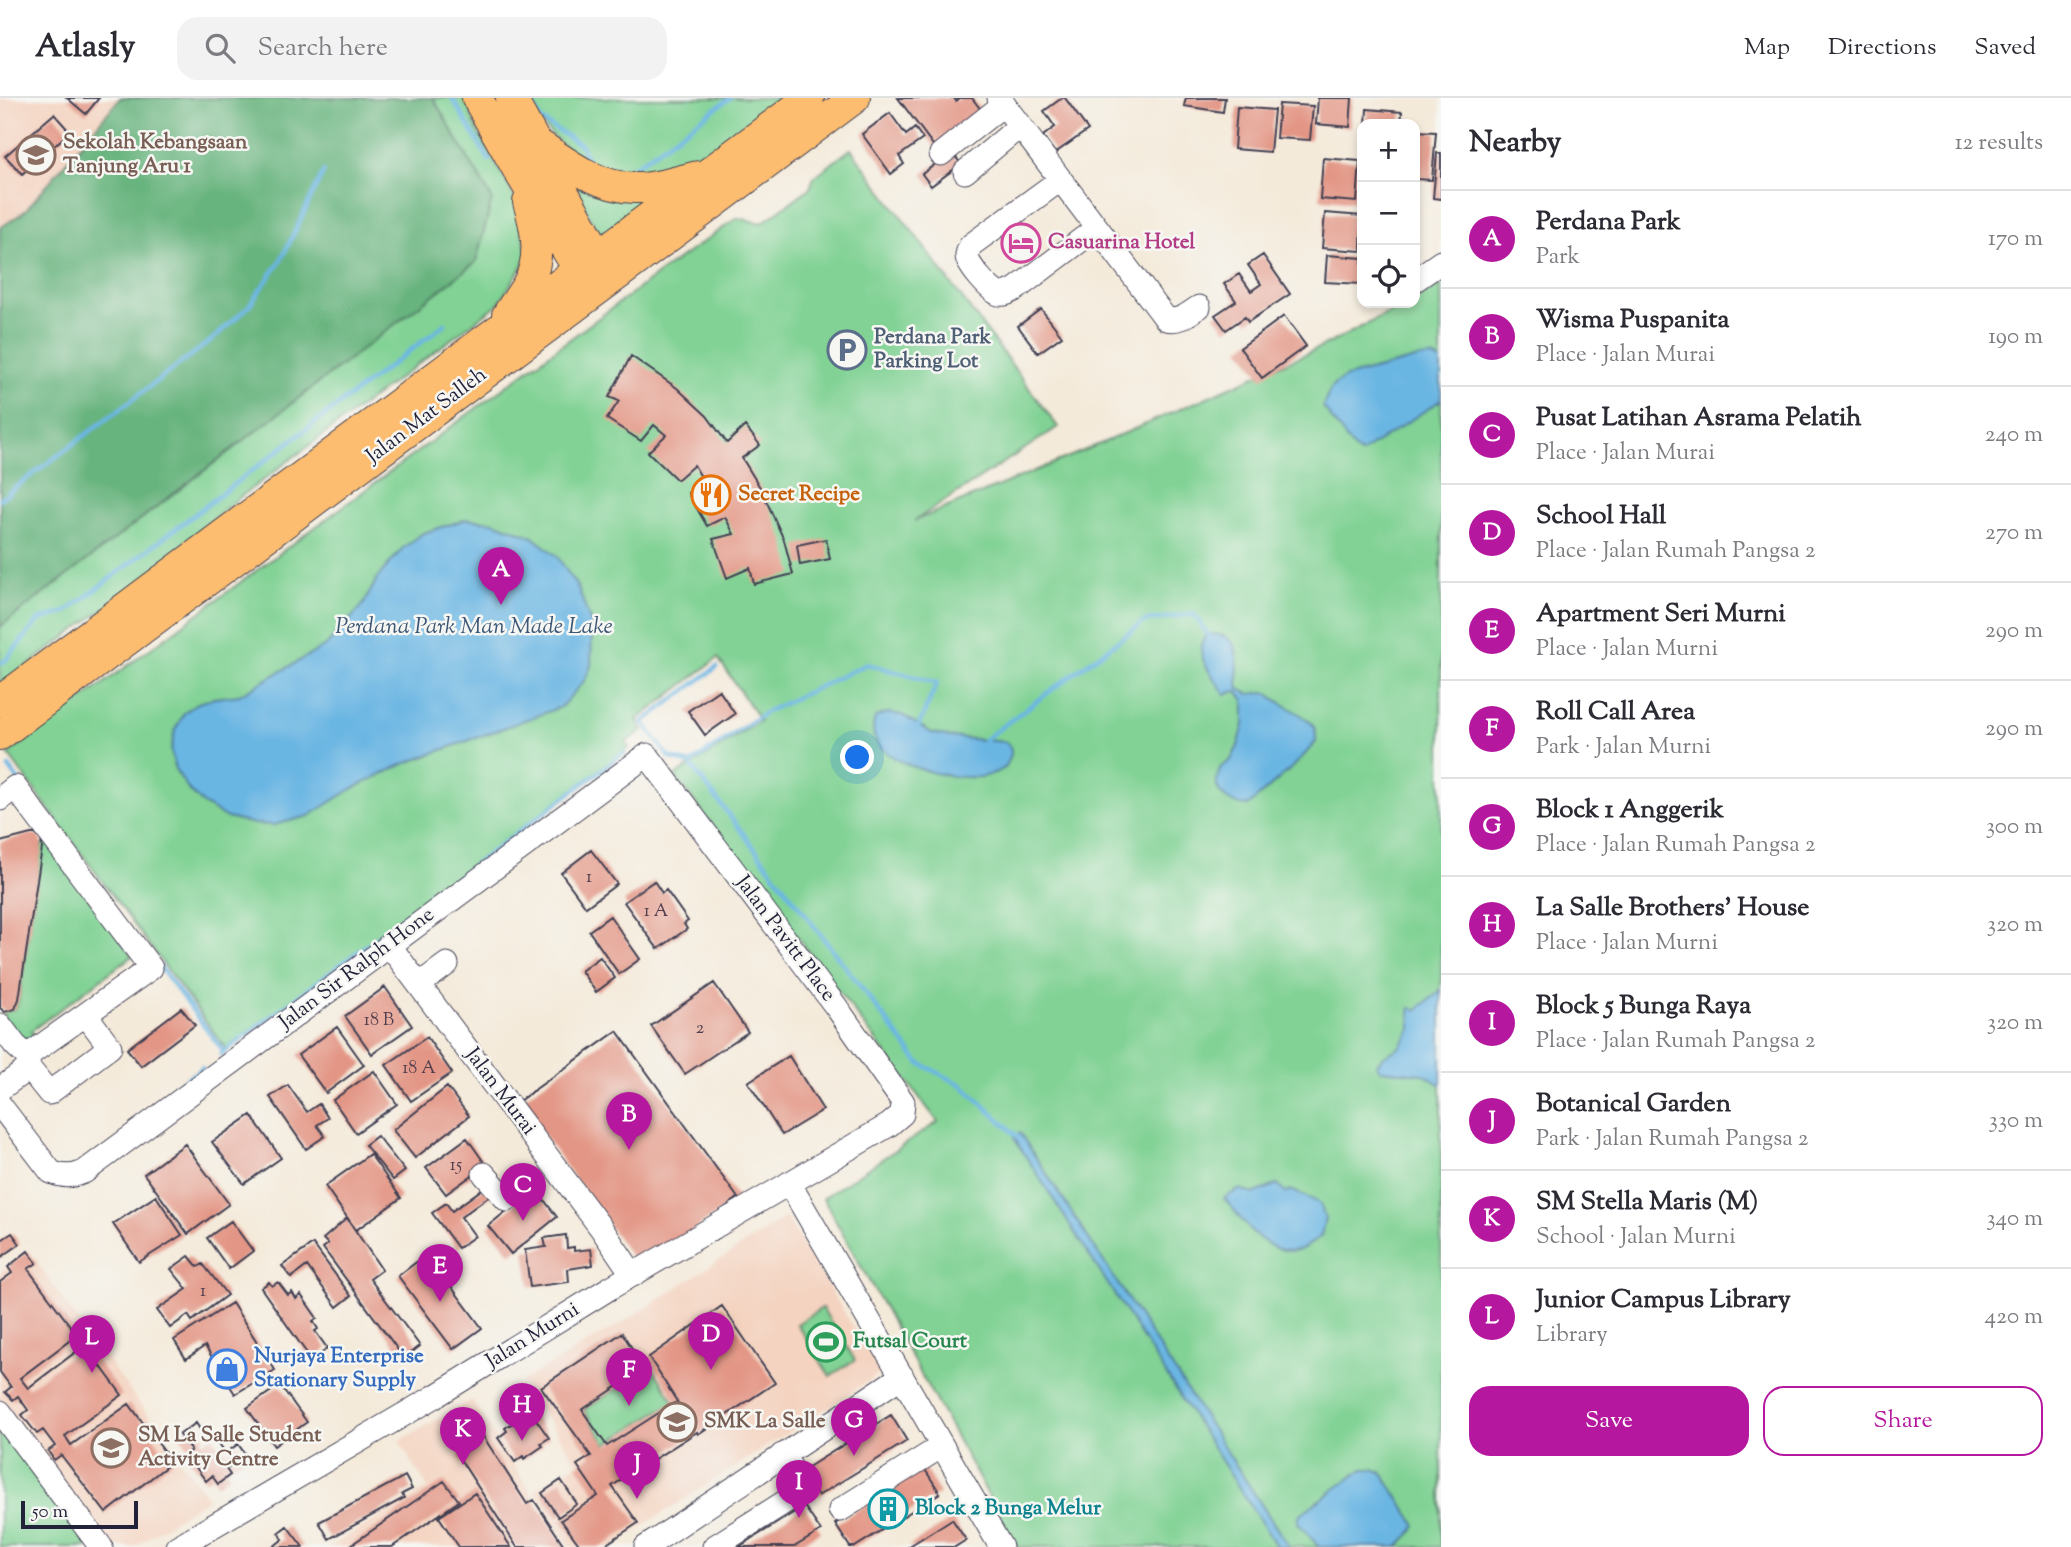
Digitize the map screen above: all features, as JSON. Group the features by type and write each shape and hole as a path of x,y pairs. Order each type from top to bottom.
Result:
{"main road":[{"path":"477,98 519,172 596,274"},
{"path":"511,98 537,143 596,274"},
{"name":"Jalan Mat Salleh","path":"0,701 499,329 596,274 706,174 809,98"},
{"name":"Jalan Mat Salleh","path":"0,735 596,274 855,98"},
{"path":"537,143 585,175 610,184 635,188 706,174"},
{"path":"499,329 529,282 536,264 535,225 519,172"}],"street":[{"path":"941,154 1001,101 1020,126 1041,146 1060,180 1166,319 1174,321 1199,307"},
{"path":"965,172 1020,126"},
{"path":"1060,180 971,245 967,253 968,260 990,289 997,294 1016,289 1097,228"},
{"path":"1420,277 1441,262"},
{"name":"Jalan Sir Ralph Hone","path":"0,1105 51,1172 75,1176 84,1172 648,755"},
{"name":"Jalan Pavitt Place","path":"648,755 897,1091 903,1102 902,1114 889,1125"},
{"path":"0,799 15,787 151,968 86,1015 18,1056 0,1089"},
{"name":"Jalan Murai","path":"389,945 601,1228 633,1275"},
{"path":"420,984 447,964"},
{"path":"0,1025 18,1056 49,1093 110,1047 86,1015"},
{"name":"Jalan Murni","path":"177,1547 889,1125"},
{"path":"484,1174 507,1200"},
{"path":"789,1183 1001,1547"},
{"path":"646,1547 902,1376"},
{"path":"0,1412 101,1547"},
{"path":"839,1510 942,1446"},
{"path":"714,1547 799,1493 800,1482 782,1455"}],"shaded area":[{"name":"Sekolah Kebangsaan Tanjung Aru 1","path":"0,98 120,98 25,211 0,228"},
{"name":"SMK La Salle","path":"786,1217 881,1373 610,1547 570,1547 534,1491 578,1463 521,1381 619,1325"},
{"path":"28,1251 208,1498 134,1547 0,1547 0,1273"},
{"path":"472,1400 566,1547 330,1547 428,1488 399,1441"}],"green space":[{"path":"120,98 433,98 492,199 476,262 0,627 0,228 25,211"},
{"path":"433,98 467,98 474,124 516,200 528,257 498,304 227,507 136,585 0,686 0,627 476,262 492,199"},
{"path":"526,98 791,98 711,157 679,171 644,179 586,166 541,123"},
{"path":"851,149 1058,427 914,521 1100,444 1326,345 1398,308 1420,308 1420,296 1441,285 1441,1547 1017,1547 823,1198 938,1122 675,776 760,721 718,658 637,720 643,730 626,742 629,748 226,1049 8,754 666,268 737,218 762,223 810,188 814,177"},
{"path":"571,183 670,189 602,239"},
{"path":"48,843 132,956 31,1031 37,1039 24,1044 3,1017 5,1012 15,1009 19,999 42,844"},
{"name":"Futsal Court","path":"822,1308 855,1360 830,1376 797,1324"},
{"path":"652,1367 674,1401 606,1444 584,1410"},
{"path":"0,1425 93,1547 0,1547"}],"water":[{"path":"1432,357 1441,361 1441,400 1361,453 1353,448 1323,407 1334,385 1346,377"},
{"name":"Perdana Park Man Made Lake","path":"467,519 494,522 531,536 557,556 578,588 592,626 591,666 585,680 561,707 401,765 350,790 309,816 274,825 255,824 227,818 203,804 189,790 175,769 171,751 175,730 184,713 198,703 239,695 327,645 363,605 378,577 402,549 423,533"},
{"path":"1208,634 1220,635 1233,644 1239,689 1249,694 1266,692 1309,721 1315,731 1316,742 1296,764 1248,806 1229,800 1217,785 1220,768 1231,760 1238,746 1244,725 1244,700 1237,691 1225,694 1205,664 1201,648"},
{"path":"887,713 902,715 932,733 1006,742 1011,752 1010,758 1005,768 980,777 953,776 922,770 894,757 875,739 875,717"},
{"path":"1441,988 1441,1085 1423,1074 1381,1070 1376,1065 1384,1056 1400,1047 1411,1029 1410,1008 1416,1010"},
{"path":"1020,1133 1289,1547 1277,1547 1014,1138"},
{"path":"1278,1184 1285,1193 1291,1190 1320,1203 1325,1219 1321,1236 1310,1245 1285,1251 1275,1248 1255,1234 1224,1198 1240,1189 1253,1194"},
{"path":"1363,1469 1374,1469 1382,1473 1416,1525 1414,1530 1397,1547 1319,1547 1298,1523 1299,1515"}],"building":[{"path":"67,98 99,98 86,114"},
{"path":"898,98 954,98 956,101 960,98 972,98 984,114 936,149"},
{"path":"1065,98 1088,130 1055,153 1043,136 1055,127 1044,111"},
{"path":"1186,98 1225,98 1223,112 1184,106"},
{"path":"1318,98 1352,98 1350,127 1316,124"},
{"path":"1279,104 1313,106 1310,140 1276,138"},
{"path":"1237,107 1274,110 1270,152 1234,149"},
{"path":"1367,109 1402,112 1401,119 1366,119"},
{"path":"890,113 906,135 915,128 923,139 899,156 904,164 891,174 862,134"},
{"path":"54,114 70,132 22,174 5,156"},
{"path":"1420,131 1436,132 1432,180 1420,179"},
{"path":"952,152 961,164 931,186 922,174"},
{"path":"1437,153 1441,153 1441,199 1433,198"},
{"path":"1323,158 1357,161 1357,202 1320,199"},
{"path":"1325,213 1357,216 1357,251 1322,248"},
{"path":"1263,255 1290,294 1248,322 1245,317 1226,330 1215,315 1236,301 1224,284 1239,274 1251,291 1261,284 1248,265"},
{"path":"1327,255 1357,258 1357,284 1325,282"},
{"path":"1041,309 1062,336 1038,353 1018,326"},
{"path":"1284,316 1306,346 1262,378 1240,348"},
{"path":"631,356 677,388 707,416 727,443 745,426 760,445 742,458 761,489 784,540 793,574 754,584 750,568 727,578 713,539 734,534 725,517 707,526 688,493 704,482 694,465 677,480 648,452 666,435 654,425 641,441 607,419 619,401 609,397"},
{"path":"826,539 830,559 800,565 797,545"},
{"path":"719,690 735,714 705,735 688,711"},
{"path":"31,834 41,839 42,848 19,999 15,1009 5,1012 0,1008 0,842"},
{"path":"591,850 617,884 586,907 561,873"},
{"path":"654,881 662,893 666,890 688,921 684,924 687,929 658,949 624,902"},
{"path":"610,916 640,959 619,974 589,931"},
{"path":"600,957 615,978 596,992 581,971"},
{"path":"714,983 748,1032 685,1074 651,1026"},
{"path":"385,987 412,1026 372,1054 345,1016"},
{"path":"181,1008 195,1025 141,1066 127,1049"},
{"path":"337,1027 364,1065 326,1093 298,1055"},
{"path":"617,1031 738,1198 640,1269 519,1101"},
{"path":"427,1037 452,1073 411,1101 386,1065"},
{"path":"789,1056 823,1110 782,1135 748,1082"},
{"path":"374,1071 397,1104 356,1133 333,1100"},
{"path":"288,1085 307,1112 319,1104 328,1118 317,1125 325,1136 306,1149 270,1097"},
{"path":"447,1087 469,1116 415,1158 393,1130"},
{"path":"251,1115 281,1158 244,1184 212,1142"},
{"path":"377,1136 405,1171 393,1180 365,1145"},
{"path":"467,1138 486,1165 446,1194 426,1168"},
{"path":"185,1144 229,1204 188,1234 144,1174"},
{"path":"370,1154 401,1198 356,1230 325,1186"},
{"path":"485,1187 491,1195 461,1217 475,1236 458,1248 432,1213 446,1203 452,1211"},
{"path":"535,1188 557,1217 511,1254 488,1226"},
{"path":"156,1196 182,1235 139,1262 113,1224"},
{"path":"347,1218 382,1270 370,1279 420,1346 404,1358 323,1248 328,1244 323,1239"},
{"path":"231,1221 253,1251 229,1269 207,1238"},
{"path":"12,1233 20,1244 0,1258 0,1241"},
{"path":"566,1235 567,1248 574,1247 574,1251 591,1249 593,1265 568,1269 569,1282 530,1287 525,1250 546,1247 544,1238"},
{"path":"313,1244 351,1296 337,1307 307,1266 291,1278 282,1266"},
{"path":"28,1251 37,1263 28,1269 77,1335 20,1378 28,1388 85,1345 122,1395 65,1436 71,1445 129,1404 172,1462 106,1513 61,1455 54,1460 48,1451 55,1446 43,1430 37,1434 22,1415 28,1410 18,1396 13,1400 5,1392 11,1387 0,1372 0,1282 12,1273 8,1267"},
{"path":"427,1254 482,1328 453,1349 398,1276"},
{"path":"189,1256 198,1267 203,1264 227,1295 192,1321 188,1315 170,1328 157,1310 187,1289 171,1269"},
{"path":"269,1282 272,1286 278,1282 288,1295 292,1292 296,1299 301,1295 317,1318 313,1321 318,1329 315,1331 327,1348 313,1362 261,1288"},
{"path":"232,1303 275,1370 235,1394 205,1346 186,1359 174,1340"},
{"path":"722,1306 775,1383 612,1486 638,1523 602,1547 581,1547 561,1520 598,1496 577,1465 591,1456 541,1387 622,1333 645,1368 582,1410 607,1446 676,1402 693,1427 649,1357"},
{"path":"280,1385 307,1422 274,1446 247,1408"},
{"path":"468,1413 527,1504 534,1500 565,1547 517,1547 458,1456 476,1445 459,1419"},
{"path":"533,1415 549,1438 541,1443 543,1446 515,1462 498,1438 507,1431 505,1428 514,1422 517,1426"},
{"path":"891,1415 907,1441 818,1496 802,1471"},
{"path":"196,1423 205,1437 202,1439 204,1442 213,1436 226,1453 238,1444 247,1457 226,1469 230,1475 218,1484 212,1476 206,1481 186,1454 191,1450 179,1435"},
{"name":"Block 2 Bunga Melur","path":"924,1468 940,1493 855,1547 850,1547 835,1524"},
{"path":"405,1476 412,1489 402,1494 404,1498 329,1539 319,1522"},
{"path":"561,1480 577,1504 558,1517 542,1493"},
{"path":"444,1481 459,1501 392,1547 348,1547"},
{"path":"475,1493 511,1547 459,1547 439,1517"},
{"path":"804,1506 821,1531 794,1547 739,1547"},
{"path":"952,1519 966,1540 955,1547 908,1547"},
{"path":"287,1526 303,1547 273,1547 283,1539 278,1533"}],"waterway":[{"path":"452,98 489,160"},
{"path":"529,98 541,120 581,145 588,162"},
{"path":"624,174 730,98"},
{"path":"0,499 213,339 248,307 280,262 324,171"},
{"path":"0,663 5,661 39,620 66,612 445,324"},
{"path":"984,740 1145,621 1193,614 1208,634"},
{"path":"690,764 766,712 867,664 937,683 919,725"},
{"path":"717,667 643,722 669,757 690,764 919,1063 962,1085 1017,1136"},
{"path":"221,1054 624,753"},
{"path":"9,767 19,781"},
{"path":"159,966 224,1052"},
{"path":"179,1084 202,1068"}],"place":[{"name":"Sekolah Kebangsaan Tanjung Aru 1","path":"36,155"},
{"name":"Casuarina Hotel","path":"1021,243"},
{"name":"Perdana Park Parking Lot","path":"847,350"},
{"name":"Secret Recipe","path":"711,495"},
{"name":"Perdana Park","path":"501,605"},
{"name":"Wisma Puspanita","path":"629,1150"},
{"name":"Pusat Latihan Asrama Pelatih","path":"523,1221"},
{"name":"Apartment Seri Murni","path":"440,1302"},
{"name":"Futsal Court","path":"826,1342"},
{"name":"Nurjaya Enterprise Stationary Supply","path":"227,1369"},
{"name":"School Hall","path":"711,1370"},
{"name":"Junior Campus Library","path":"92,1373"},
{"name":"Roll Call Area","path":"629,1406"},
{"name":"SMK La Salle","path":"677,1422"},
{"name":"La Salle Brothers' House","path":"522,1441"},
{"name":"SM La Salle Student Activity Centre","path":"111,1448"},
{"name":"Block 1 Anggerik","path":"854,1456"},
{"name":"SM Stella Maris (M)","path":"463,1465"},
{"name":"Botanical Garden","path":"637,1499"},
{"name":"Block 2 Bunga Melur","path":"888,1509"},
{"name":"Block 5 Bunga Raya","path":"799,1518"}]}
